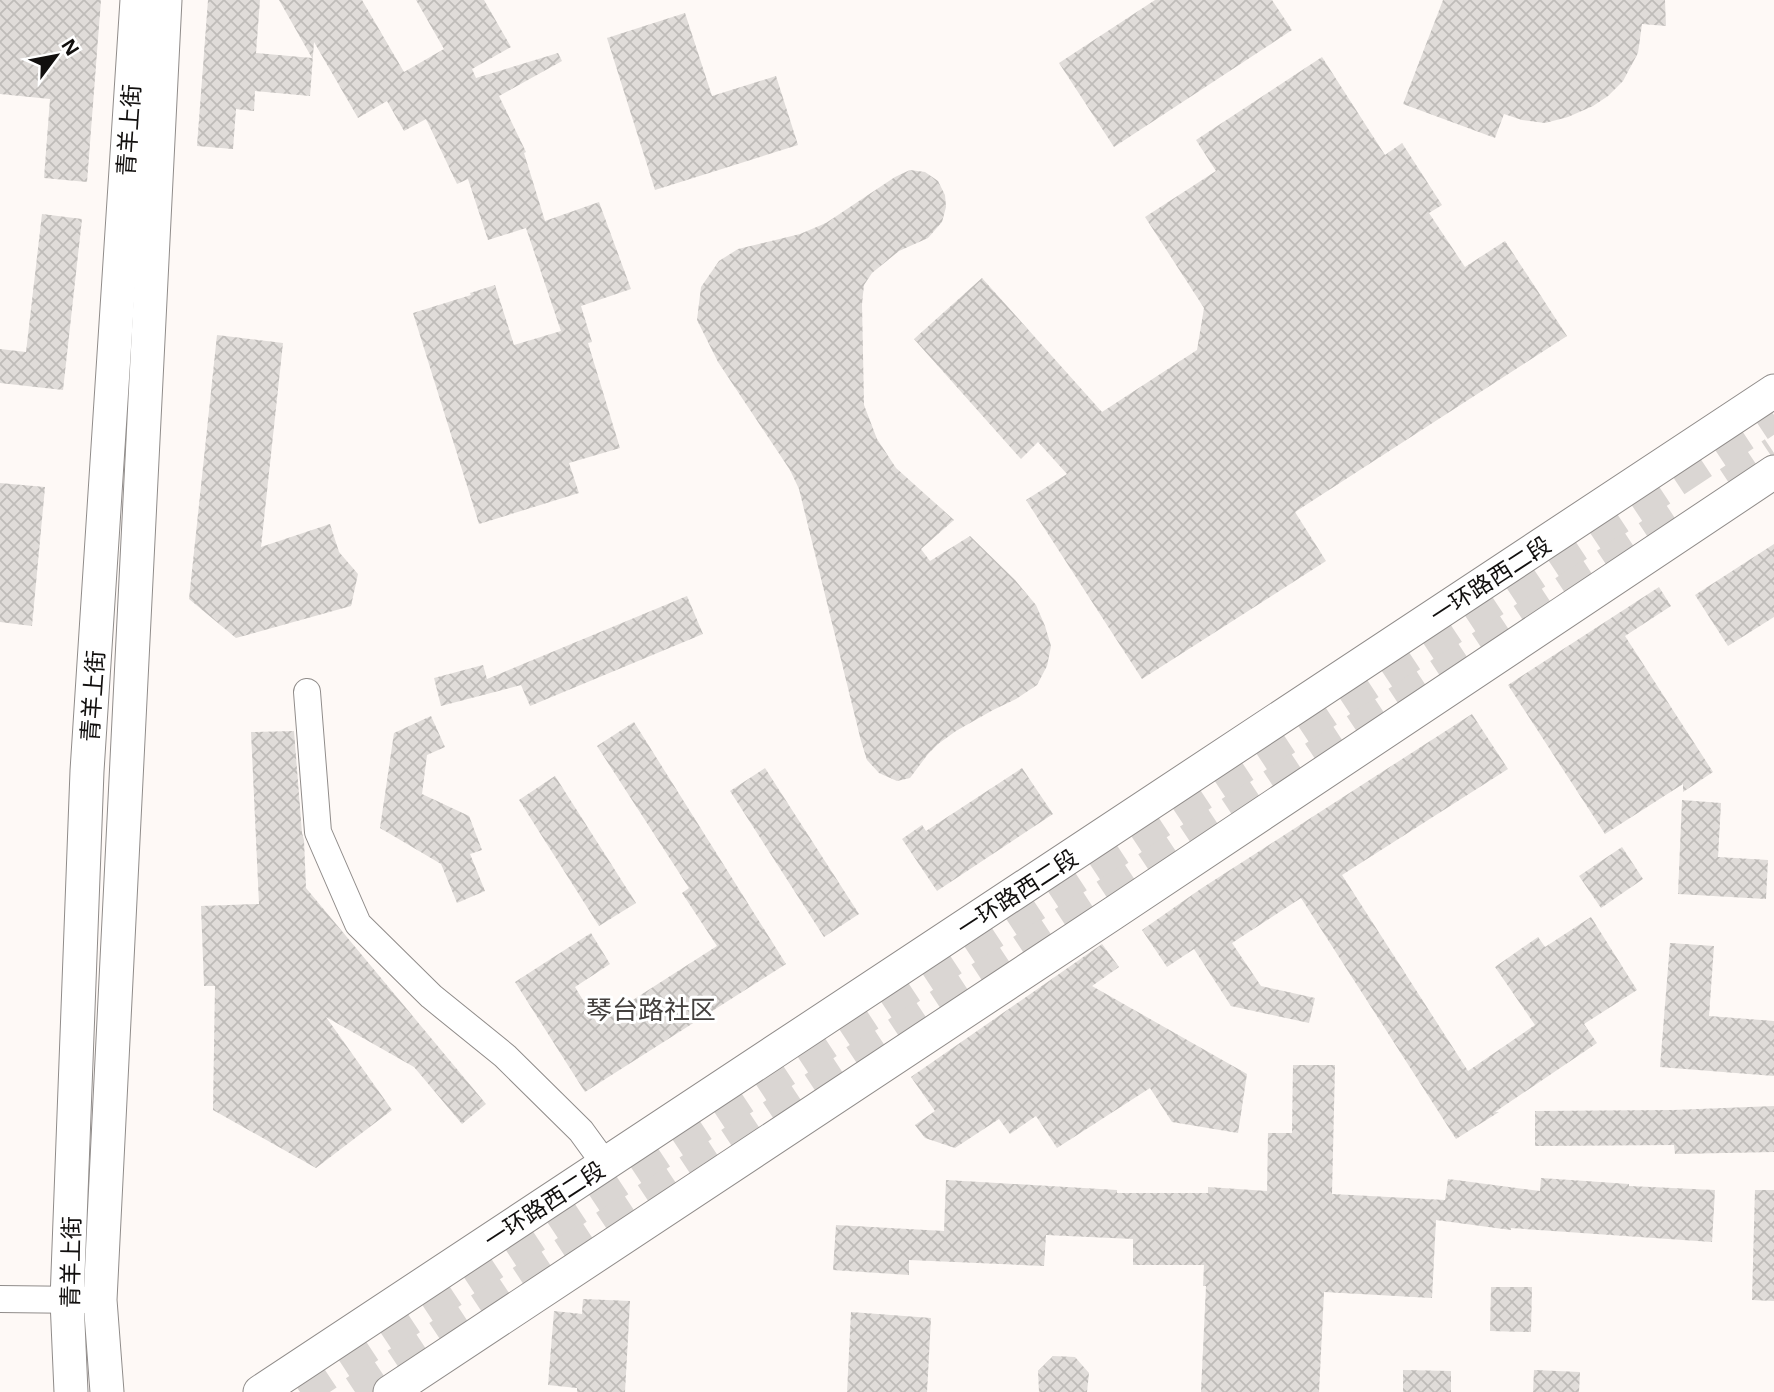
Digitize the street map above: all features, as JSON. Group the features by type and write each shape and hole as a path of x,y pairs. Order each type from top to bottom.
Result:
{"main road":[{"name":"青羊上街","path":"107,1392 83,1300 88,771 136,0"},
{"name":"青羊上街","path":"71,1392 83,1300 165,0"},
{"name":"一环路西二段","path":"260,1392 1774,391"},
{"path":"390,1392 1774,472"}],"street":[{"path":"307,692 318,832 358,924 431,996 505,1056 581,1131 605,1164"},
{"path":"0,1299 83,1300"}],"building":[{"path":"0,0 101,0 87,182 44,178 50,99 0,94"},
{"path":"208,0 260,0 256,53 312,58 279,0 362,0 404,72 444,49 416,0 484,0 511,47 472,69 476,78 558,53 562,61 499,96 526,152 524,153 545,221 599,202 631,289 581,306 592,342 588,343 620,448 569,463 579,493 479,524 413,313 495,285 514,345 561,331 526,228 488,240 468,179 457,184 426,119 404,131 387,101 358,118 314,42 310,96 255,91 254,111 236,109 233,149 197,146"},
{"path":"1155,0 1272,0 1292,30 1114,147 1059,63"},
{"path":"1443,0 1665,0 1666,26 1642,24 1638,53 1623,81 1593,106 1545,123 1504,114 1495,138 1403,104"},
{"path":"685,13 712,96 776,76 798,145 655,190 607,38"},
{"path":"1322,57 1385,155 1402,143 1442,205 1429,213 1465,267 1505,241 1567,336 1295,512 1326,561 1142,679 1026,500 1067,474 1038,442 1021,459 914,339 982,278 1102,412 1197,350 1204,308 1145,217 1216,171 1196,140"},
{"path":"910,170 925,172 938,181 945,195 946,207 942,222 928,238 899,251 872,273 864,285 864,405 877,439 896,468 954,520 921,549 930,561 970,536 1015,580 1036,605 1051,646 1047,666 1037,685 956,731 928,754 910,778 897,781 879,773 867,760 799,489 790,470 718,362 697,320 701,287 719,261 738,249 800,234 826,223"},
{"path":"42,214 82,219 63,390 0,383 0,349 26,352"},
{"path":"217,335 283,343 261,547 330,524 339,552 358,574 351,606 236,638 189,599"},
{"path":"0,483 45,487 32,626 0,622"},
{"path":"1774,544 1774,617 1728,646 1695,595"},
{"path":"1659,587 1671,606 1625,636 1713,772 1683,792 1683,784 1605,834 1508,685"},
{"path":"687,596 703,634 530,706 521,685 441,706 434,678 483,665 487,679"},
{"path":"1472,714 1508,769 1342,875 1468,1071 1535,1025 1495,967 1538,937 1545,947 1591,917 1637,990 1584,1024 1597,1043 1456,1139 1301,898 1232,943 1261,986 1315,998 1309,1023 1231,1006 1194,949 1167,967 1142,930 1202,888"},
{"path":"431,716 445,747 427,755 422,794 469,816 482,850 470,854 485,891 457,903 441,864 380,828 394,733"},
{"path":"634,722 786,964 585,1092 515,982 591,933 610,964 575,987 597,1023 717,946 682,893 689,888 597,746"},
{"path":"294,731 306,888 486,1104 462,1124 414,1067 326,1017 392,1110 316,1168 213,1110 215,986 204,986 201,906 259,904 251,732"},
{"path":"765,768 859,914 824,937 730,791"},
{"path":"1022,768 1053,814 937,891 902,839 922,825 926,831"},
{"path":"555,776 636,903 599,926 519,800"},
{"path":"1682,800 1721,803 1718,857 1768,860 1766,899 1678,894"},
{"path":"1622,847 1643,879 1601,908 1579,876"},
{"path":"1670,943 1714,946 1709,1016 1774,1021 1774,1076 1660,1067"},
{"path":"1102,944 1119,967 1092,986 1247,1074 1238,1133 1172,1122 1150,1088 1057,1148 1036,1116 1010,1134 999,1119 955,1148 925,1138 915,1125 935,1111 911,1077"},
{"path":"1293,1065 1335,1065 1332,1194 1445,1200 1448,1179 1540,1191 1541,1178 1715,1190 1712,1242 1511,1230 1436,1220 1432,1298 1324,1292 1319,1392 1201,1392 1206,1286 1203,1286 1204,1265 1133,1265 1133,1239 1046,1235 1044,1266 909,1260 909,1275 833,1270 836,1225 944,1231 946,1180 1117,1190 1117,1193 1208,1193 1208,1187 1267,1191 1268,1133 1292,1133"},
{"path":"1774,1106 1774,1152 1675,1154 1674,1145 1535,1146 1535,1111"},
{"path":"1755,1190 1774,1190 1774,1301 1752,1300"},
{"path":"1491,1287 1532,1287 1531,1332 1490,1331"},
{"path":"583,1299 630,1301 625,1392 577,1392 577,1388 548,1385 554,1311 582,1314"},
{"path":"851,1312 931,1318 927,1392 847,1392"},
{"path":"1053,1356 1075,1357 1089,1373 1087,1392 1039,1392 1038,1371"},
{"path":"1403,1370 1451,1371 1451,1392 1403,1392"},
{"path":"1534,1370 1580,1372 1579,1392 1533,1392"}],"tunnel":[{"path":"300,1392 1774,415"},
{"path":"1729,483 1774,453"},
{"path":"355,1392 1687,511"}],"district":[{"name":"琴台路社区","path":"651,1009"}]}
